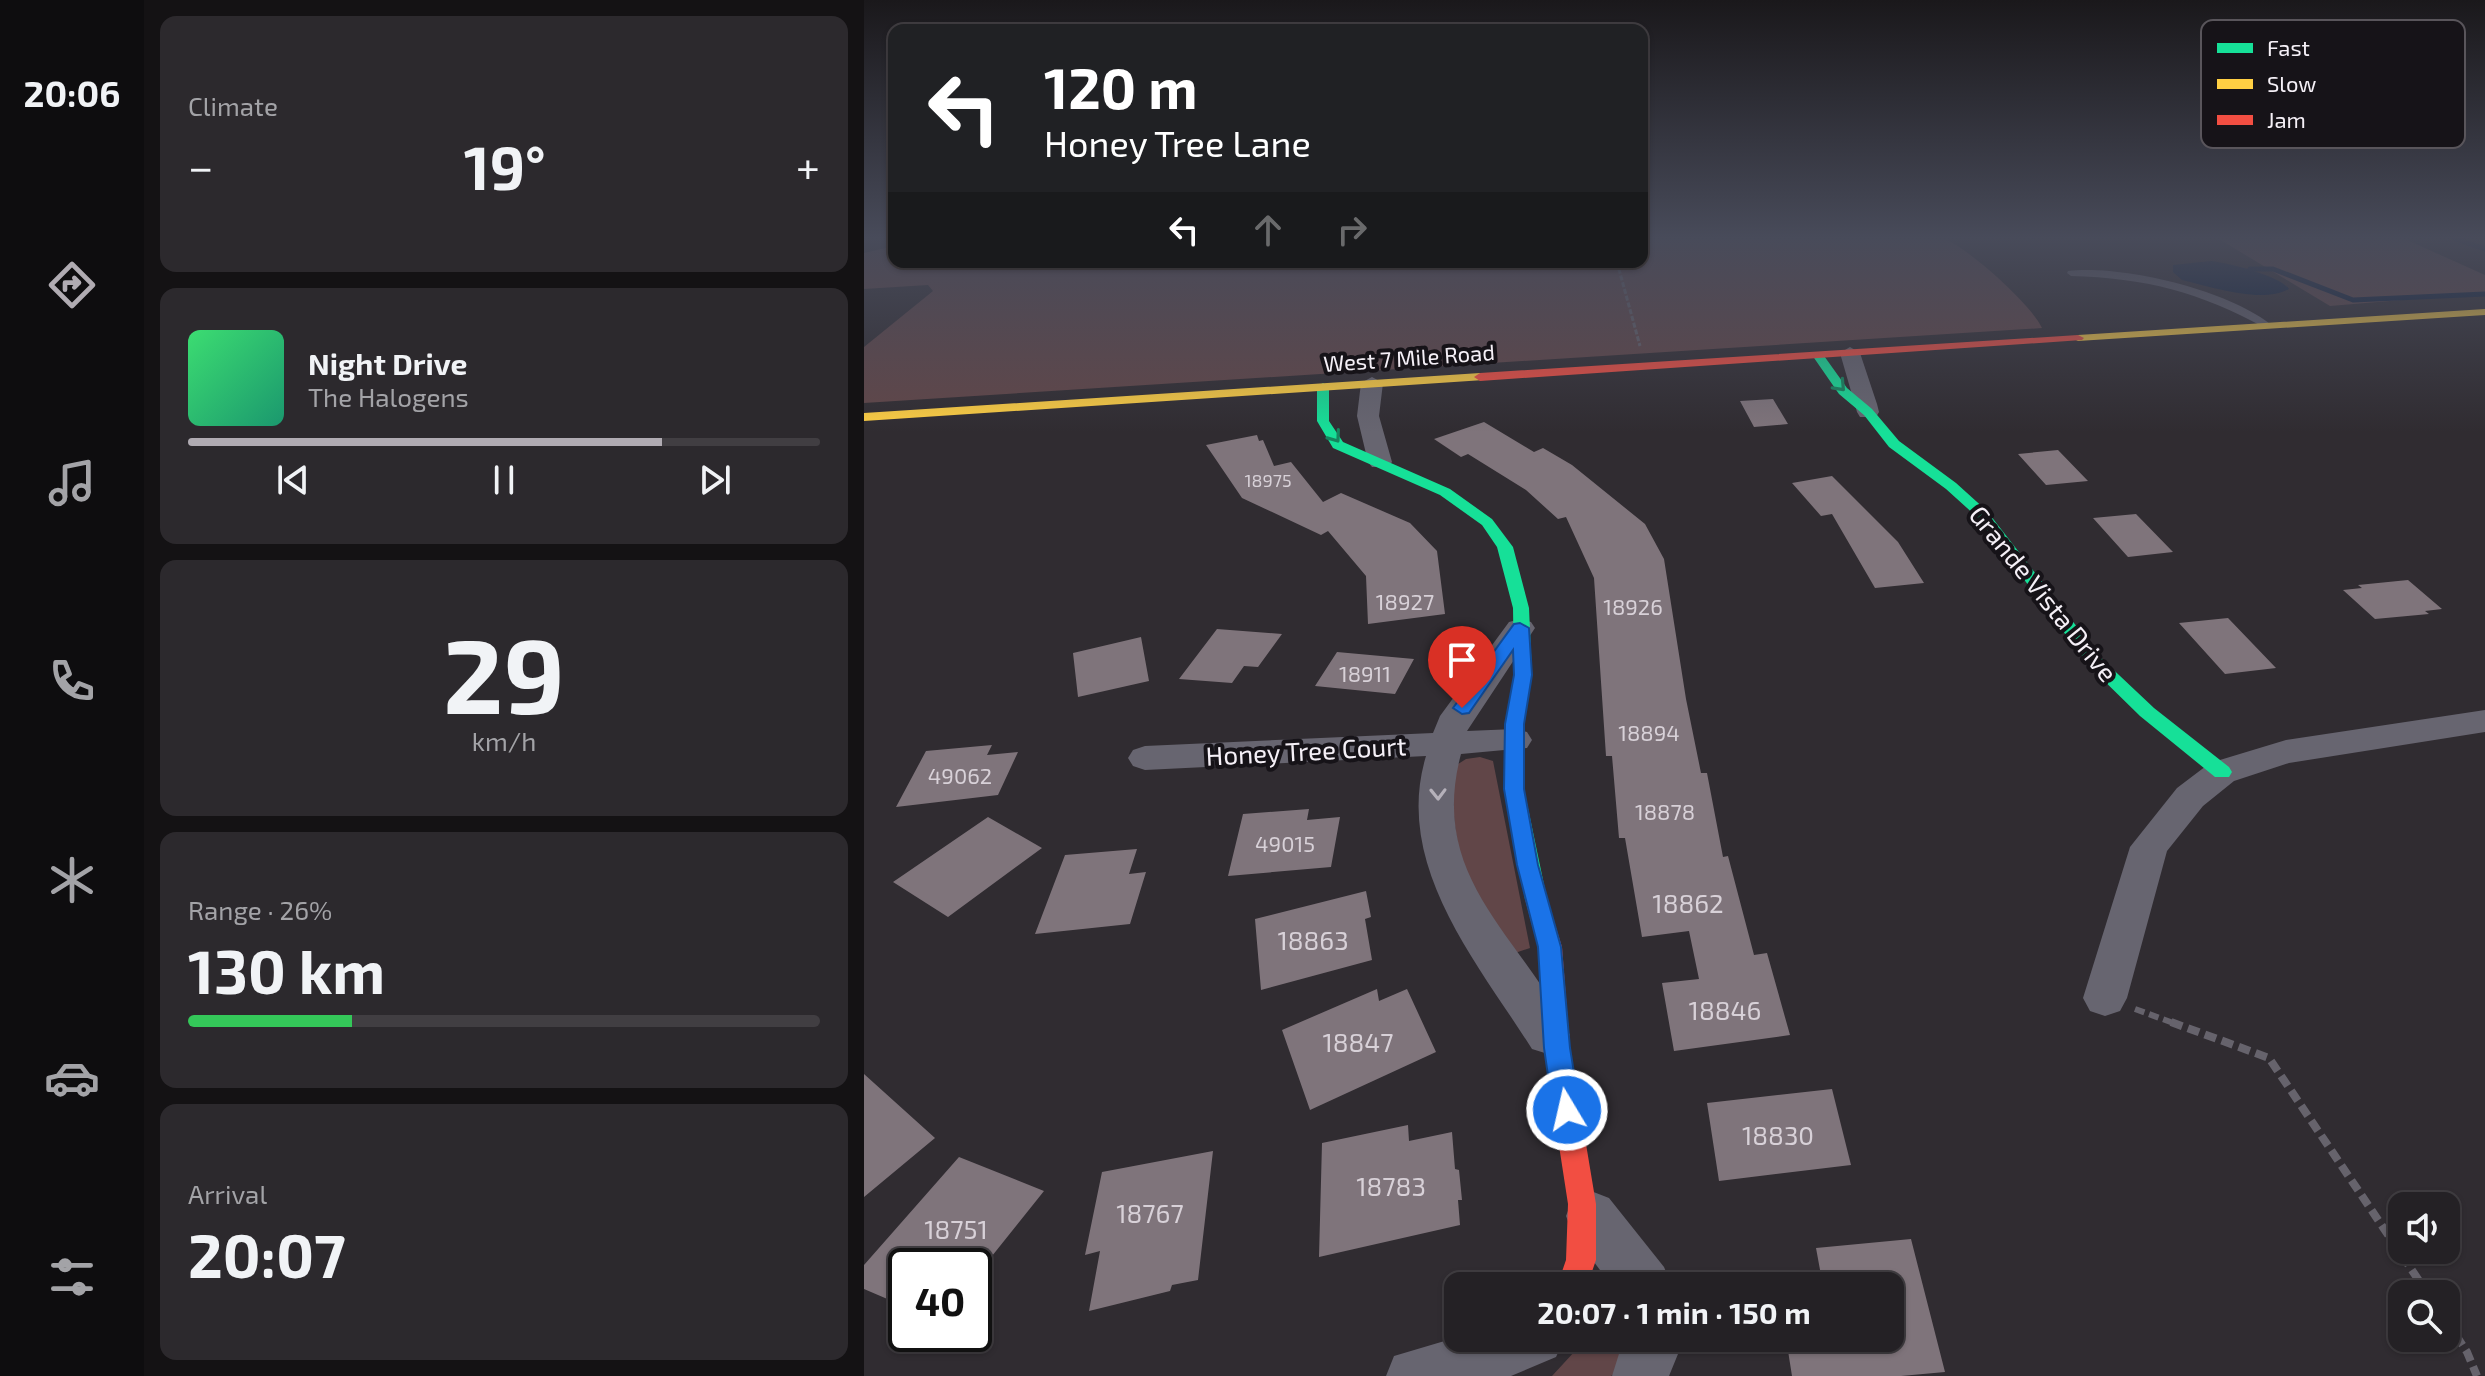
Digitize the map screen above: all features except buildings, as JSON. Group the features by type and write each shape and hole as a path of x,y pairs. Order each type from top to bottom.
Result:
{"street":[{"name":"West 7 Mile Road","path":"864,417 2485,312"},
{"name":"Grande Vista Drive","path":"1850,353 1854,372 1865,389 1868,412"},
{"name":"Grande Vista Drive","path":"1818,355 1843,391 1868,412 1894,444 1951,486 1982,514 2096,663 2147,712 2222,772"},
{"path":"1372,383 1368,416 1380,462"},
{"path":"1323,387 1323,421 1338,445 1445,492 1487,522 1505,547 1521,608 1523,675 1515,740 1514,789 1527,865 1550,947 1557,1048 1582,1204 1581,1260 1577,1272"},
{"path":"1520,628 1452,724 1437,777 1438,825 1443,856 1462,906 1557,1048"},
{"path":"2105,998 2149,847 2190,797 2222,772 2286,752 2485,721"},
{"name":"Honey Tree Court","path":"1145,758 1515,740"},
{"path":"1582,1204 1634,1272"},
{"path":"1446,1373 1502,1352"},
{"path":"1640,1376 1650,1352"}],"lane":[{"path":"2226,303 2268,326"}],"path":[{"path":"1628,303 1646,366"},
{"path":"2105,998 2269,1058 2419,1280"},
{"path":"2460,1341 2477,1376"}],"shaded area":[{"path":"918,303 2024,303 2042,328 864,403 864,347"},
{"path":"2325,303 2363,303 2330,306"},
{"path":"1480,757 1493,761 1530,948 1515,953 1477,898 1458,845 1453,798 1455,766 1466,759"},
{"path":"1574,1352 1626,1352 1618,1371 1611,1376 1552,1376"}],"traffic: fast":[{"path":"1818,355 1843,391 1868,412 1894,444 1951,486 1982,514 2096,663 2147,712 2222,772"},
{"path":"1323,387 1323,421 1338,445 1445,492 1487,522 1505,547 1521,608 1523,675 1515,724 1514,789 1536,899"}],"traffic: slow":[{"path":"2078,338 2485,312"},
{"path":"864,417 1480,377"}],"traffic: jam":[{"path":"1480,377 2078,338"},
{"path":"1536,899 1550,947 1557,1048 1582,1204 1581,1260 1577,1272"}],"route":[{"path":"1462,708 1520,628 1523,675 1515,724 1514,789 1527,865 1550,947 1557,1048 1567,1110"}]}
